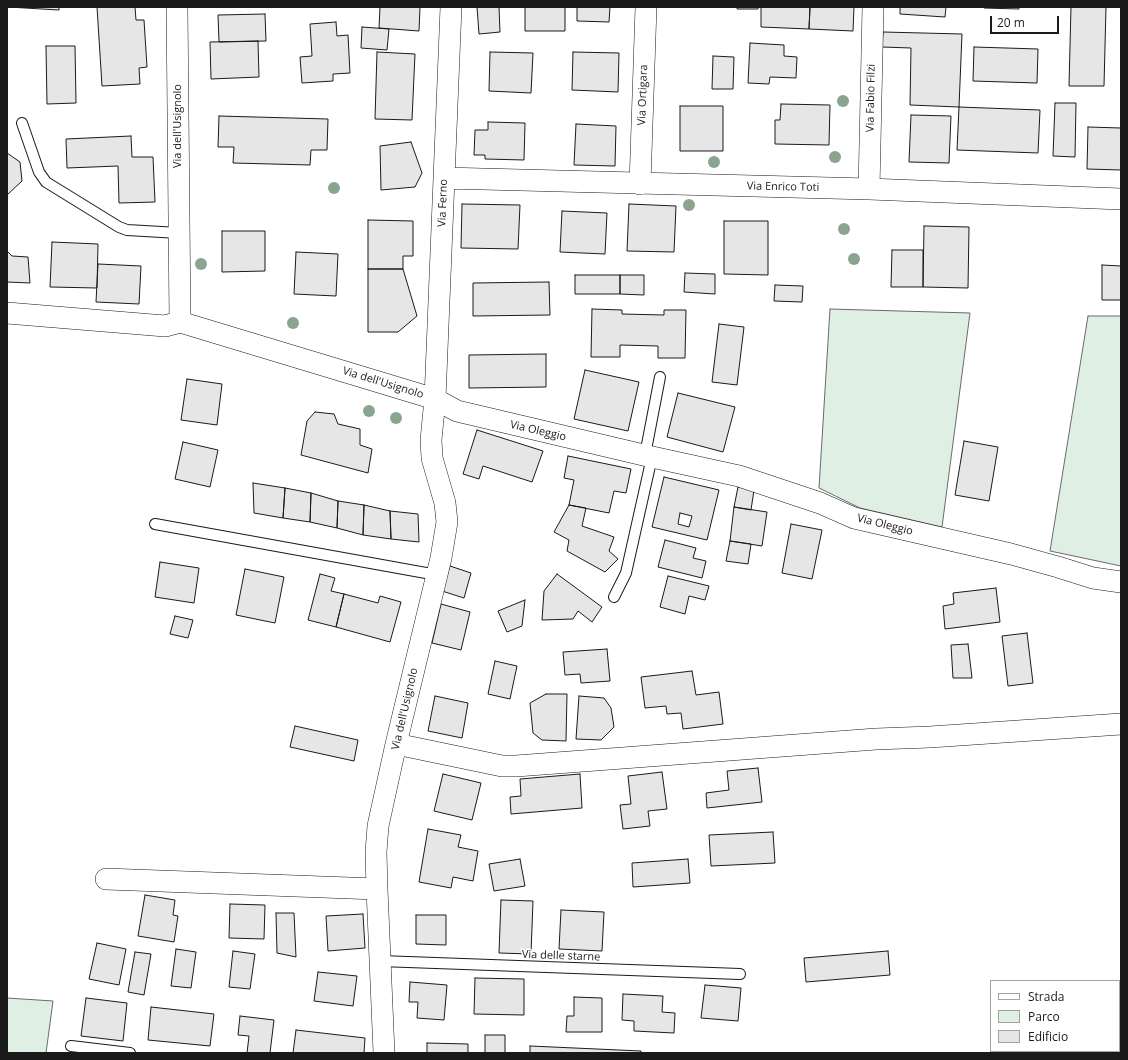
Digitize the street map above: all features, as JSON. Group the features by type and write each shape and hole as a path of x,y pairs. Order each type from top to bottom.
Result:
{"street":[{"name":"Via dell'Usignolo","path":"177,7 180,322 435,399 431,450 447,514 445,538 378,826 376,852 384,1053"},
{"name":"Via Ferno","path":"435,399 451,7"},
{"name":"Via Ortigara","path":"640,184 646,7"},
{"name":"Via Fabio Filzi","path":"869,189 873,7"},
{"name":"Via Enrico Toti","path":"444,178 869,189 1121,199"},
{"path":"7,313 165,326 180,322"},
{"name":"Via Oleggio","path":"435,399 457,411 739,476 820,504 854,518 1011,554 1093,578 1121,582"},
{"path":"396,744 502,766 516,766 876,739 930,737 1121,724"},
{"path":"106,879 377,889"}],"lane":[{"path":"22,123 39,172 46,182 119,227 127,230 178,233"},
{"path":"614,597 626,573 648,456 660,377"},
{"path":"155,524 437,575"},
{"name":"Via delle starne","path":"380,961 740,974"},
{"path":"71,1046 130,1053"}],"green space":[{"path":"830,309 970,313 942,527 860,508 819,488"},
{"path":"1088,316 1121,316 1121,566 1050,551"},
{"path":"7,998 53,1001 46,1053 7,1053"}],"building":[{"path":"8,7 59,7 59,10"},
{"path":"97,7 135,7 136,20 144,20 147,67 139,68 140,84 102,86"},
{"path":"380,7 420,7 419,31 379,28"},
{"path":"477,7 499,7 500,32 479,34"},
{"path":"525,7 565,7 565,31 525,31"},
{"path":"577,7 610,7 609,22 577,21"},
{"path":"737,7 758,7 758,9 737,9"},
{"path":"761,7 810,7 809,29 761,27"},
{"path":"810,7 854,7 853,31 809,29"},
{"path":"900,7 946,7 945,17 900,14"},
{"path":"1019,7 1019,9 984,8"},
{"path":"1071,7 1106,7 1104,86 1069,86"},
{"path":"265,14 266,41 219,42 218,15"},
{"path":"336,22 337,36 348,35 350,73 333,74 333,81 302,83 300,57 312,56 310,24"},
{"path":"362,27 389,29 387,50 361,48"},
{"path":"883,32 962,34 959,107 910,105 911,48 882,47"},
{"path":"258,41 259,77 211,79 210,42"},
{"path":"750,43 784,45 784,56 797,57 796,78 770,77 769,84 748,83"},
{"path":"46,46 75,46 76,103 47,104"},
{"path":"974,47 1038,49 1037,83 973,81"},
{"path":"377,52 415,54 412,120 375,119"},
{"path":"490,52 533,53 531,93 489,91"},
{"path":"573,52 619,53 618,92 572,90"},
{"path":"713,56 734,57 733,89 712,89"},
{"path":"1055,103 1076,103 1075,157 1053,156"},
{"path":"781,104 830,105 829,145 775,144 775,120 780,120"},
{"path":"680,106 723,106 723,151 680,151"},
{"path":"959,107 1040,110 1038,153 957,150"},
{"path":"911,115 951,116 949,163 909,162"},
{"path":"219,116 328,119 327,150 311,150 310,165 233,163 234,147 218,147"},
{"path":"488,122 525,123 524,160 485,159 485,155 474,155 475,130 488,130"},
{"path":"576,124 616,126 615,166 574,165"},
{"path":"1088,127 1121,128 1121,170 1087,169"},
{"path":"131,136 132,157 153,157 155,202 119,203 118,166 67,168 66,139"},
{"path":"411,142 422,173 415,187 381,190 380,146"},
{"path":"7,153 20,162 22,181 7,195"},
{"path":"462,204 520,205 518,249 461,248"},
{"path":"629,204 676,206 674,252 627,251"},
{"path":"562,211 607,213 605,254 560,252"},
{"path":"368,220 413,221 413,256 403,256 403,269 368,269"},
{"path":"724,221 768,221 768,275 724,274"},
{"path":"924,226 969,227 968,288 923,287"},
{"path":"222,231 265,231 265,271 222,272"},
{"path":"52,242 98,244 97,288 50,287"},
{"path":"892,250 923,250 923,287 891,287"},
{"path":"7,251 12,256 28,257 30,283 7,282"},
{"path":"296,252 338,254 336,296 294,294"},
{"path":"98,264 141,266 139,304 96,302"},
{"path":"1102,265 1121,266 1121,300 1102,300"},
{"path":"368,269 403,269 417,316 398,332 368,332"},
{"path":"685,273 715,274 715,294 684,292"},
{"path":"575,275 620,275 620,294 575,294"},
{"path":"620,275 644,275 644,295 620,294"},
{"path":"549,282 550,315 473,316 473,283"},
{"path":"775,285 803,286 802,302 774,301"},
{"path":"592,309 622,310 622,314 664,315 664,310 686,310 685,358 658,358 658,346 620,345 620,357 591,357"},
{"path":"719,324 744,327 737,385 712,382"},
{"path":"546,354 546,387 469,388 469,355"},
{"path":"585,370 639,382 628,431 574,419"},
{"path":"187,379 222,384 217,425 181,420"},
{"path":"678,393 735,407 723,452 667,437"},
{"path":"315,412 334,414 338,424 360,429 360,445 372,449 368,473 301,455 307,421"},
{"path":"477,430 543,451 532,482 483,466 479,479 463,474"},
{"path":"964,441 998,447 989,501 955,495"},
{"path":"183,442 218,450 210,487 175,479"},
{"path":"568,456 631,469 626,493 614,491 609,513 569,505 574,480 564,478"},
{"path":"664,477 719,490 707,540 652,527","holes":["680,513 692,516 689,527 678,524"]},
{"path":"253,483 285,488 283,518 254,513"},
{"path":"738,487 754,490 751,510 734,507"},
{"path":"285,488 311,493 310,522 283,518"},
{"path":"311,493 338,501 337,528 310,522"},
{"path":"338,501 364,505 363,535 337,528"},
{"path":"364,505 390,511 391,539 363,535"},
{"path":"569,505 586,508 582,526 614,537 609,551 618,559 605,572 567,551 569,540 554,532"},
{"path":"734,507 767,512 762,546 730,541"},
{"path":"390,511 418,514 419,542 391,539"},
{"path":"791,524 822,530 812,579 782,573"},
{"path":"665,540 696,548 693,558 706,561 702,578 658,567"},
{"path":"730,541 751,544 748,564 726,561"},
{"path":"160,562 199,568 194,603 155,597"},
{"path":"450,566 471,573 464,598 442,591"},
{"path":"245,569 284,577 275,623 236,615"},
{"path":"320,574 335,578 331,591 344,594 336,627 308,620"},
{"path":"557,574 602,607 592,622 578,611 573,619 542,620 544,591"},
{"path":"668,576 709,586 705,600 689,596 685,614 660,607"},
{"path":"996,588 1000,622 945,629 943,606 954,604 953,593"},
{"path":"344,594 378,603 380,596 401,602 390,642 336,627"},
{"path":"525,600 522,626 507,632 498,611"},
{"path":"441,604 470,612 461,650 432,643"},
{"path":"175,616 193,620 188,638 170,634"},
{"path":"1027,633 1033,683 1008,686 1002,636"},
{"path":"968,644 972,678 953,678 951,645"},
{"path":"607,649 610,681 581,683 580,674 565,675 563,652"},
{"path":"495,661 517,666 510,699 488,694"},
{"path":"692,671 696,695 719,692 723,724 683,729 681,713 667,714 666,706 645,708 641,677"},
{"path":"546,694 567,694 566,741 542,740 533,733 530,703"},
{"path":"435,696 468,703 462,738 428,731"},
{"path":"579,696 604,698 611,708 614,727 601,740 576,739"},
{"path":"295,726 358,740 354,761 290,747"},
{"path":"758,768 762,802 707,808 706,793 729,790 727,771"},
{"path":"662,772 667,809 648,811 650,826 623,829 620,805 631,804 628,776"},
{"path":"443,774 481,783 472,820 434,811"},
{"path":"580,774 582,808 511,814 510,797 521,796 520,779"},
{"path":"428,829 461,835 458,847 478,851 473,881 453,877 451,888 419,882"},
{"path":"773,832 775,863 711,866 709,835"},
{"path":"520,859 525,886 494,891 489,864"},
{"path":"688,859 690,883 633,887 632,863"},
{"path":"145,895 175,900 173,915 178,916 174,942 138,936"},
{"path":"501,900 533,901 531,954 499,953"},
{"path":"230,904 265,905 264,939 229,938"},
{"path":"561,910 604,912 602,951 559,949"},
{"path":"276,913 294,913 296,957 277,953"},
{"path":"363,914 365,948 328,951 326,916"},
{"path":"416,915 446,915 446,945 416,944"},
{"path":"97,943 126,949 119,985 89,979"},
{"path":"176,949 196,952 191,988 171,986"},
{"path":"233,951 255,954 250,989 229,987"},
{"path":"888,951 890,975 806,982 804,958"},
{"path":"135,952 151,954 144,995 128,992"},
{"path":"318,972 357,976 353,1006 314,1001"},
{"path":"475,978 524,979 524,1015 474,1014"},
{"path":"410,982 447,985 444,1020 417,1018 418,1002 409,1002"},
{"path":"705,985 741,988 738,1021 701,1018"},
{"path":"623,994 663,996 662,1012 675,1013 674,1033 634,1031 634,1021 622,1020"},
{"path":"574,997 602,998 602,1032 566,1032 567,1016 574,1016"},
{"path":"86,998 127,1003 123,1041 81,1036"},
{"path":"151,1007 214,1014 210,1046 148,1040"},
{"path":"240,1016 274,1020 270,1053 247,1053 249,1036 238,1035"},
{"path":"296,1030 365,1038 364,1053 293,1053"},
{"path":"485,1035 505,1035 505,1053 485,1053"},
{"path":"427,1043 468,1044 468,1053 427,1053"},
{"path":"530,1046 641,1051 641,1053 530,1053"}]}
